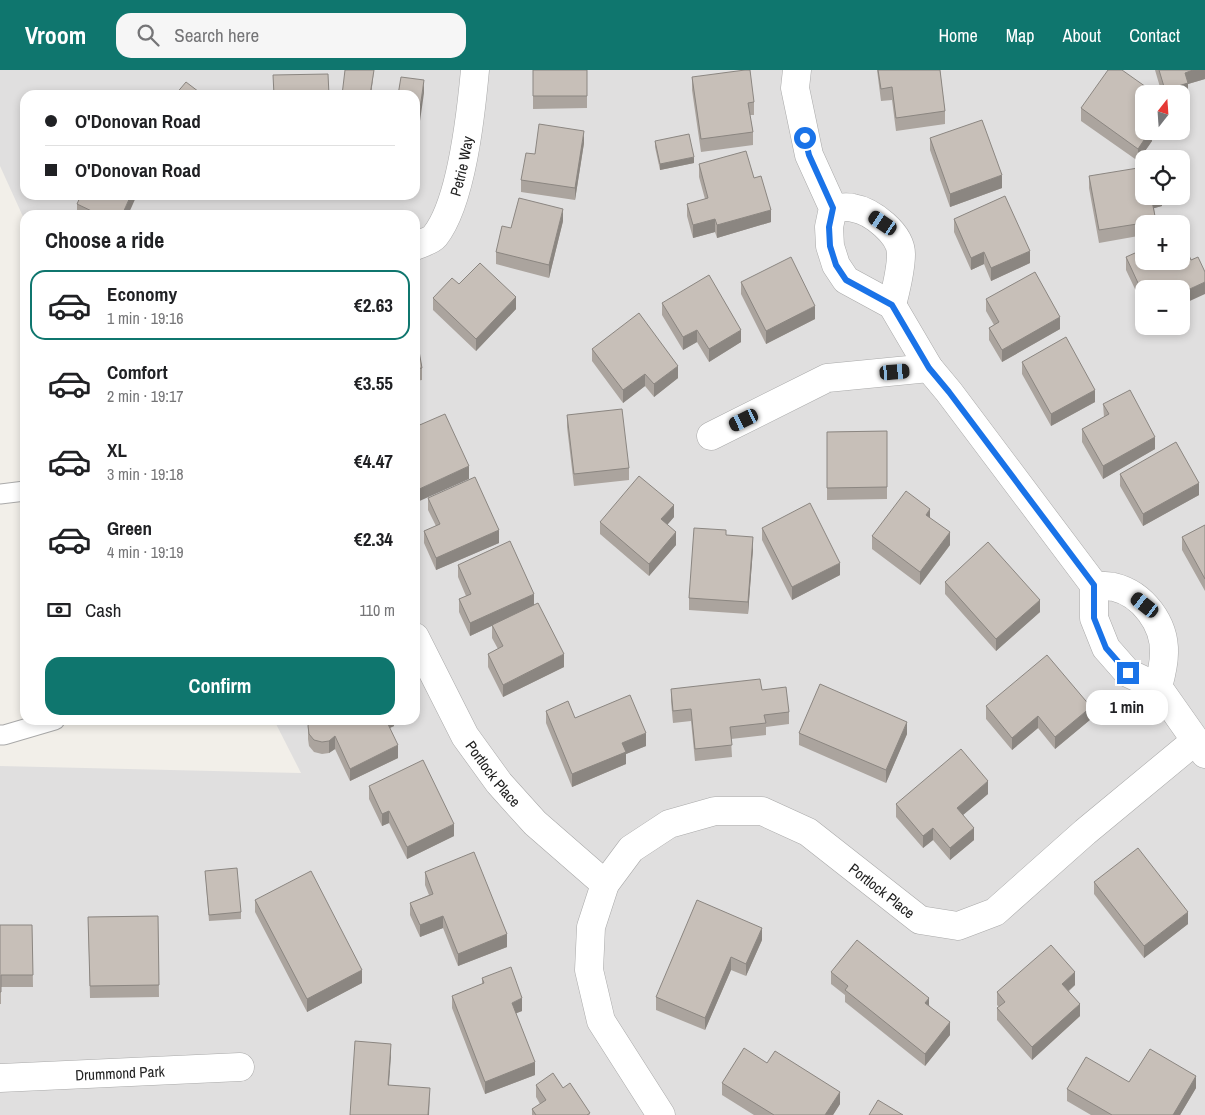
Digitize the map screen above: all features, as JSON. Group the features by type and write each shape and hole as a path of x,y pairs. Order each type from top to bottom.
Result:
{"street":[{"name":"Petrie Way","path":"420,244 434,238 453,202 470,117 475,70"},
{"path":"797,70 795,88 809,155 833,208 829,227 830,246 836,265 846,280 892,305 929,368 1094,585 1094,618 1106,648 1128,673 1158,687 1200,747"},
{"path":"833,208 852,207 869,213 883,223 894,236 901,252 892,305"},
{"path":"711,436 827,378 929,368"},
{"path":"1094,585 1114,587 1131,594 1145,605 1156,621 1162,636 1164,652 1163,668 1158,687"},
{"name":"Portlock Place","path":"420,647 465,736 499,783 535,824 605,884"},
{"name":"Portlock Place","path":"661,1115 601,1021 589,970 590,927 605,884 631,849 670,824 715,811 762,811 808,832 920,920 958,926 995,912 1085,832 1200,747"},
{"name":"Drummond Park","path":"0,1078 240,1067"}],"lane":[{"path":"0,494 20,492"},
{"path":"0,735 38,725"}],"shaded area":[{"path":"0,70 1205,70 1205,1115 0,1115 0,766 301,773 277,725 420,725 420,210 20,210 0,166"}],"building":[{"path":"345,70 374,70 371,90 343,90"},
{"path":"533,70 587,70 587,96 533,96"},
{"path":"750,70 754,102 748,103 753,132 701,139 692,77"},
{"path":"878,70 940,70 945,111 896,118 892,87 881,89"},
{"path":"1108,70 1122,70 1143,85 1135,85 1135,140 1144,140 1138,149 1081,108"},
{"path":"1159,70 1193,70 1185,73 1188,83 1164,85"},
{"path":"328,74 329,90 274,90 273,75"},
{"path":"401,77 424,80 420,108 420,90 399,90"},
{"path":"186,82 196,90 179,90"},
{"path":"982,120 1002,175 950,194 930,138"},
{"path":"539,124 584,131 575,188 521,180 526,153 535,154"},
{"path":"689,134 694,157 660,164 655,141"},
{"path":"746,151 754,178 761,176 771,210 717,225 715,219 693,225 687,204 708,198 699,164"},
{"path":"1135,168 1135,205 1153,205 1155,215 1135,215 1135,224 1099,230 1089,176"},
{"path":"1005,196 1030,251 991,268 984,252 971,258 954,219"},
{"path":"519,198 563,209 549,265 496,252 502,226 511,228"},
{"path":"79,200 129,200 124,210 90,210 77,204"},
{"path":"1135,253 1135,270 1190,270 1190,258 1191,260 1198,257 1205,272 1205,282 1190,289 1190,280 1137,280 1126,257"},
{"path":"791,257 815,306 766,331 741,282"},
{"path":"480,263 516,297 476,339 433,298 452,278 459,284"},
{"path":"1035,272 1060,317 1002,350 989,328 999,322 986,299"},
{"path":"709,275 741,330 709,349 697,330 683,337 662,303"},
{"path":"639,313 678,366 654,384 645,374 623,390 592,349"},
{"path":"1066,337 1095,390 1051,414 1022,362"},
{"path":"1130,390 1155,437 1103,466 1082,429 1109,414 1103,404"},
{"path":"622,409 629,468 574,474 567,415"},
{"path":"445,414 469,466 420,489 420,425"},
{"path":"887,431 887,487 827,488 827,432"},
{"path":"1176,442 1199,483 1143,514 1120,474"},
{"path":"639,476 674,505 661,519 676,532 649,564 600,522"},
{"path":"475,477 499,530 436,558 424,531 440,524 428,498"},
{"path":"906,491 930,509 926,515 950,532 920,572 872,536"},
{"path":"810,503 840,563 792,587 762,528"},
{"path":"1205,525 1205,579 1182,537"},
{"path":"694,528 726,530 726,535 753,537 748,602 689,598"},
{"path":"510,541 534,594 470,623 459,599 471,594 458,565"},
{"path":"988,542 1040,600 996,639 945,582"},
{"path":"538,603 564,654 503,685 488,654 503,646 492,625"},
{"path":"1047,655 1091,707 1055,737 1038,716 1012,738 986,706"},
{"path":"760,679 762,690 786,687 789,712 764,715 766,723 730,727 732,745 695,749 691,709 673,711 671,689"},
{"path":"820,684 907,722 886,770 799,733"},
{"path":"630,695 646,733 622,743 626,752 572,774 546,711 568,701 575,718"},
{"path":"388,725 398,745 350,769 335,736 329,741 314,740 309,734 308,726"},
{"path":"961,749 988,781 957,808 974,828 950,848 933,828 923,836 896,804"},
{"path":"423,760 454,824 407,847 389,811 382,814 369,786"},
{"path":"1138,848 1188,912 1144,946 1094,882"},
{"path":"474,852 507,934 458,954 443,916 420,925 410,903 433,894 425,872"},
{"path":"237,868 241,912 209,915 205,871"},
{"path":"311,871 362,970 307,999 255,900"},
{"path":"697,900 762,928 746,964 731,957 705,1018 656,997"},
{"path":"158,916 159,985 90,986 88,917"},
{"path":"0,925 32,925 33,975 1,975 1,992 0,992"},
{"path":"857,940 929,998 925,1003 950,1022 925,1054 845,990 848,986 831,972"},
{"path":"1051,945 1075,972 1062,984 1080,1004 1032,1047 997,1008 1005,1002 997,992"},
{"path":"511,967 522,998 512,1003 535,1062 485,1082 452,996 484,983 482,978"},
{"path":"355,1041 391,1044 388,1085 430,1088 428,1115 350,1115"},
{"path":"744,1048 767,1063 775,1051 840,1092 825,1115 774,1115 722,1083"},
{"path":"1150,1049 1196,1076 1173,1115 1112,1115 1067,1089 1086,1057 1129,1082"},
{"path":"553,1073 563,1088 570,1083 590,1113 587,1115 536,1115 532,1109 546,1100 536,1085"},
{"path":"878,1100 903,1115 869,1115"}],"route":[{"path":"805,138 809,155 833,208 829,227 830,246 836,265 846,280 892,305 929,368 1094,585 1094,618 1106,648 1128,673"}]}
